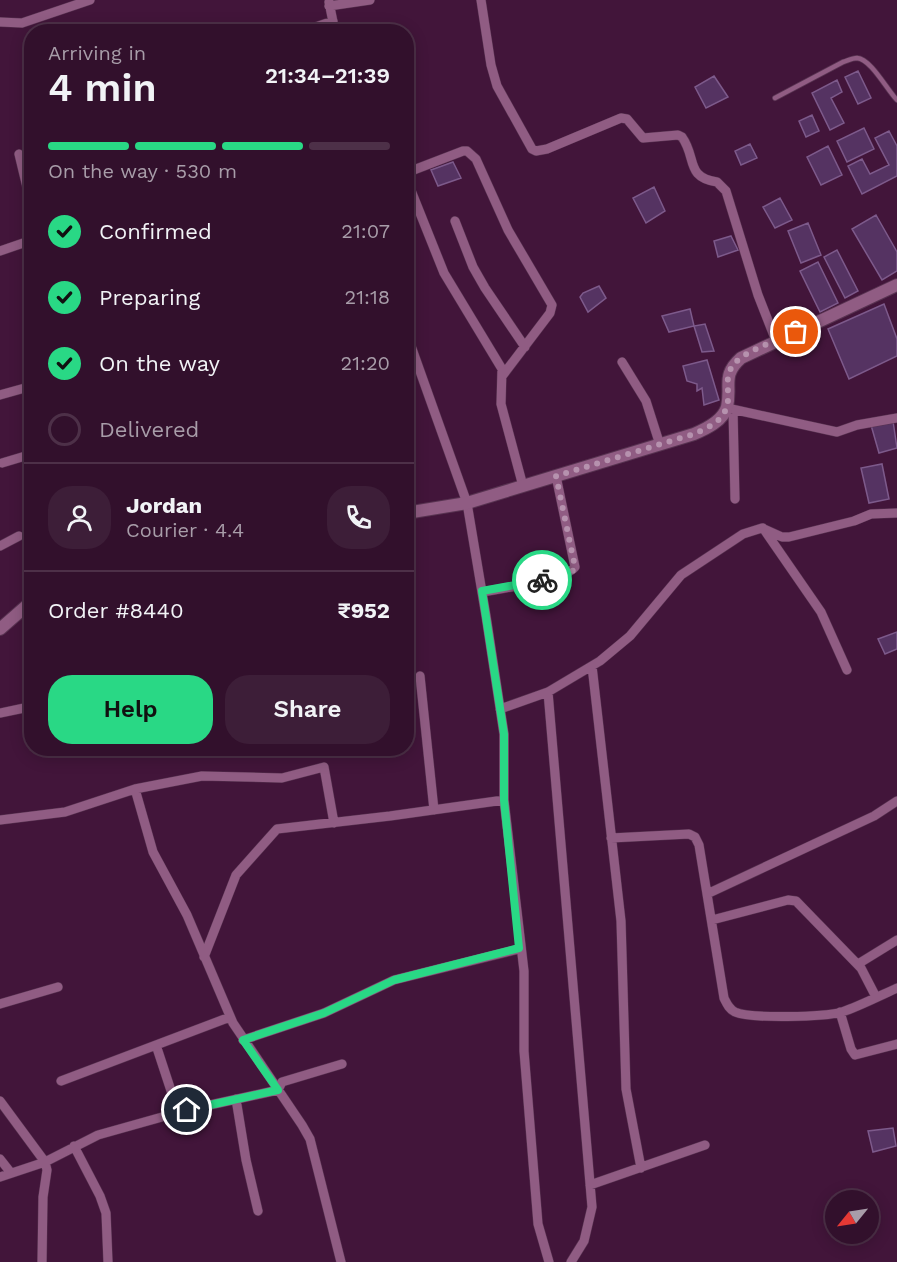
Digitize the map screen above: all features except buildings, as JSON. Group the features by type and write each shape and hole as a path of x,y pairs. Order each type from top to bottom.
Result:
{"street":[{"path":"0,22 22,23 90,0"},
{"path":"334,24 329,3 370,0"},
{"path":"481,0 491,65 497,86 532,149 541,151 621,118 627,119 643,138 678,135 682,137 697,174 705,180 717,182 726,191 751,275 776,341"},
{"path":"324,24 333,21"},
{"path":"414,170 463,151 467,151 476,159 508,230 552,305 550,313 503,375"},
{"path":"19,154 24,175"},
{"path":"414,198 444,273 496,356 503,375 501,404 523,486"},
{"path":"455,221 479,278 525,347"},
{"path":"0,251 24,243"},
{"path":"735,499 728,375 733,365 741,358 897,285"},
{"path":"622,363 646,401 660,445"},
{"path":"414,366 436,412 467,503 504,734 504,800 519,948 524,971 524,1051 538,1224 549,1262"},
{"path":"0,395 24,388"},
{"path":"730,409 837,432 857,425 897,418"},
{"path":"414,512 467,503 694,434 712,427 730,409"},
{"path":"2,463 24,456"},
{"path":"482,591 557,578 572,572 575,567 556,476"},
{"path":"500,709 548,692 592,666 630,636 681,574 743,534 762,528 782,537 789,537 854,521 871,514 897,513"},
{"path":"762,528 821,612 847,670"},
{"path":"0,546 18,536"},
{"path":"0,628 24,608"},
{"path":"592,666 621,921 626,1089 641,1168"},
{"path":"420,676 434,810"},
{"path":"548,692 592,1207 588,1229 579,1251 571,1262"},
{"path":"0,713 24,708"},
{"path":"0,820 65,812 135,789 202,776 282,778 324,767 334,823"},
{"path":"135,789 153,852 187,915 230,1017 310,1139 341,1262"},
{"path":"204,957 236,875 277,828 334,823 504,800"},
{"path":"707,894 874,816 897,801"},
{"path":"611,838 689,834 695,837 699,845 724,998 728,1008 750,1015 813,1016 840,1012 897,988"},
{"path":"712,920 788,900 796,901 858,964 876,997"},
{"path":"858,964 897,940"},
{"path":"243,1040 324,1013 394,980 519,948"},
{"path":"0,1004 58,987"},
{"path":"840,1012 850,1049 855,1055 897,1044"},
{"path":"61,1081 230,1017"},
{"path":"156,1045 178,1113"},
{"path":"278,1090 282,1082 342,1064"},
{"path":"0,1177 45,1162 98,1134 278,1090"},
{"path":"236,1099 246,1160 258,1211"},
{"path":"0,1101 45,1162 47,1170 43,1197 42,1262"},
{"path":"590,1185 705,1145"},
{"path":"74,1146 100,1196 106,1214 108,1262"},
{"path":"0,1159 11,1173"}],"lane":[{"path":"775,98 854,58 863,60 869,65 897,100"}],"way so far":[{"path":"542,580 557,578 572,572 575,567 556,476 712,427 727,408 728,375 733,365 741,358 796,332"}],"route":[{"path":"187,1110 278,1090 243,1040 347,1004 378,986 394,980 519,948 504,800 504,734 482,591 542,580"}]}
